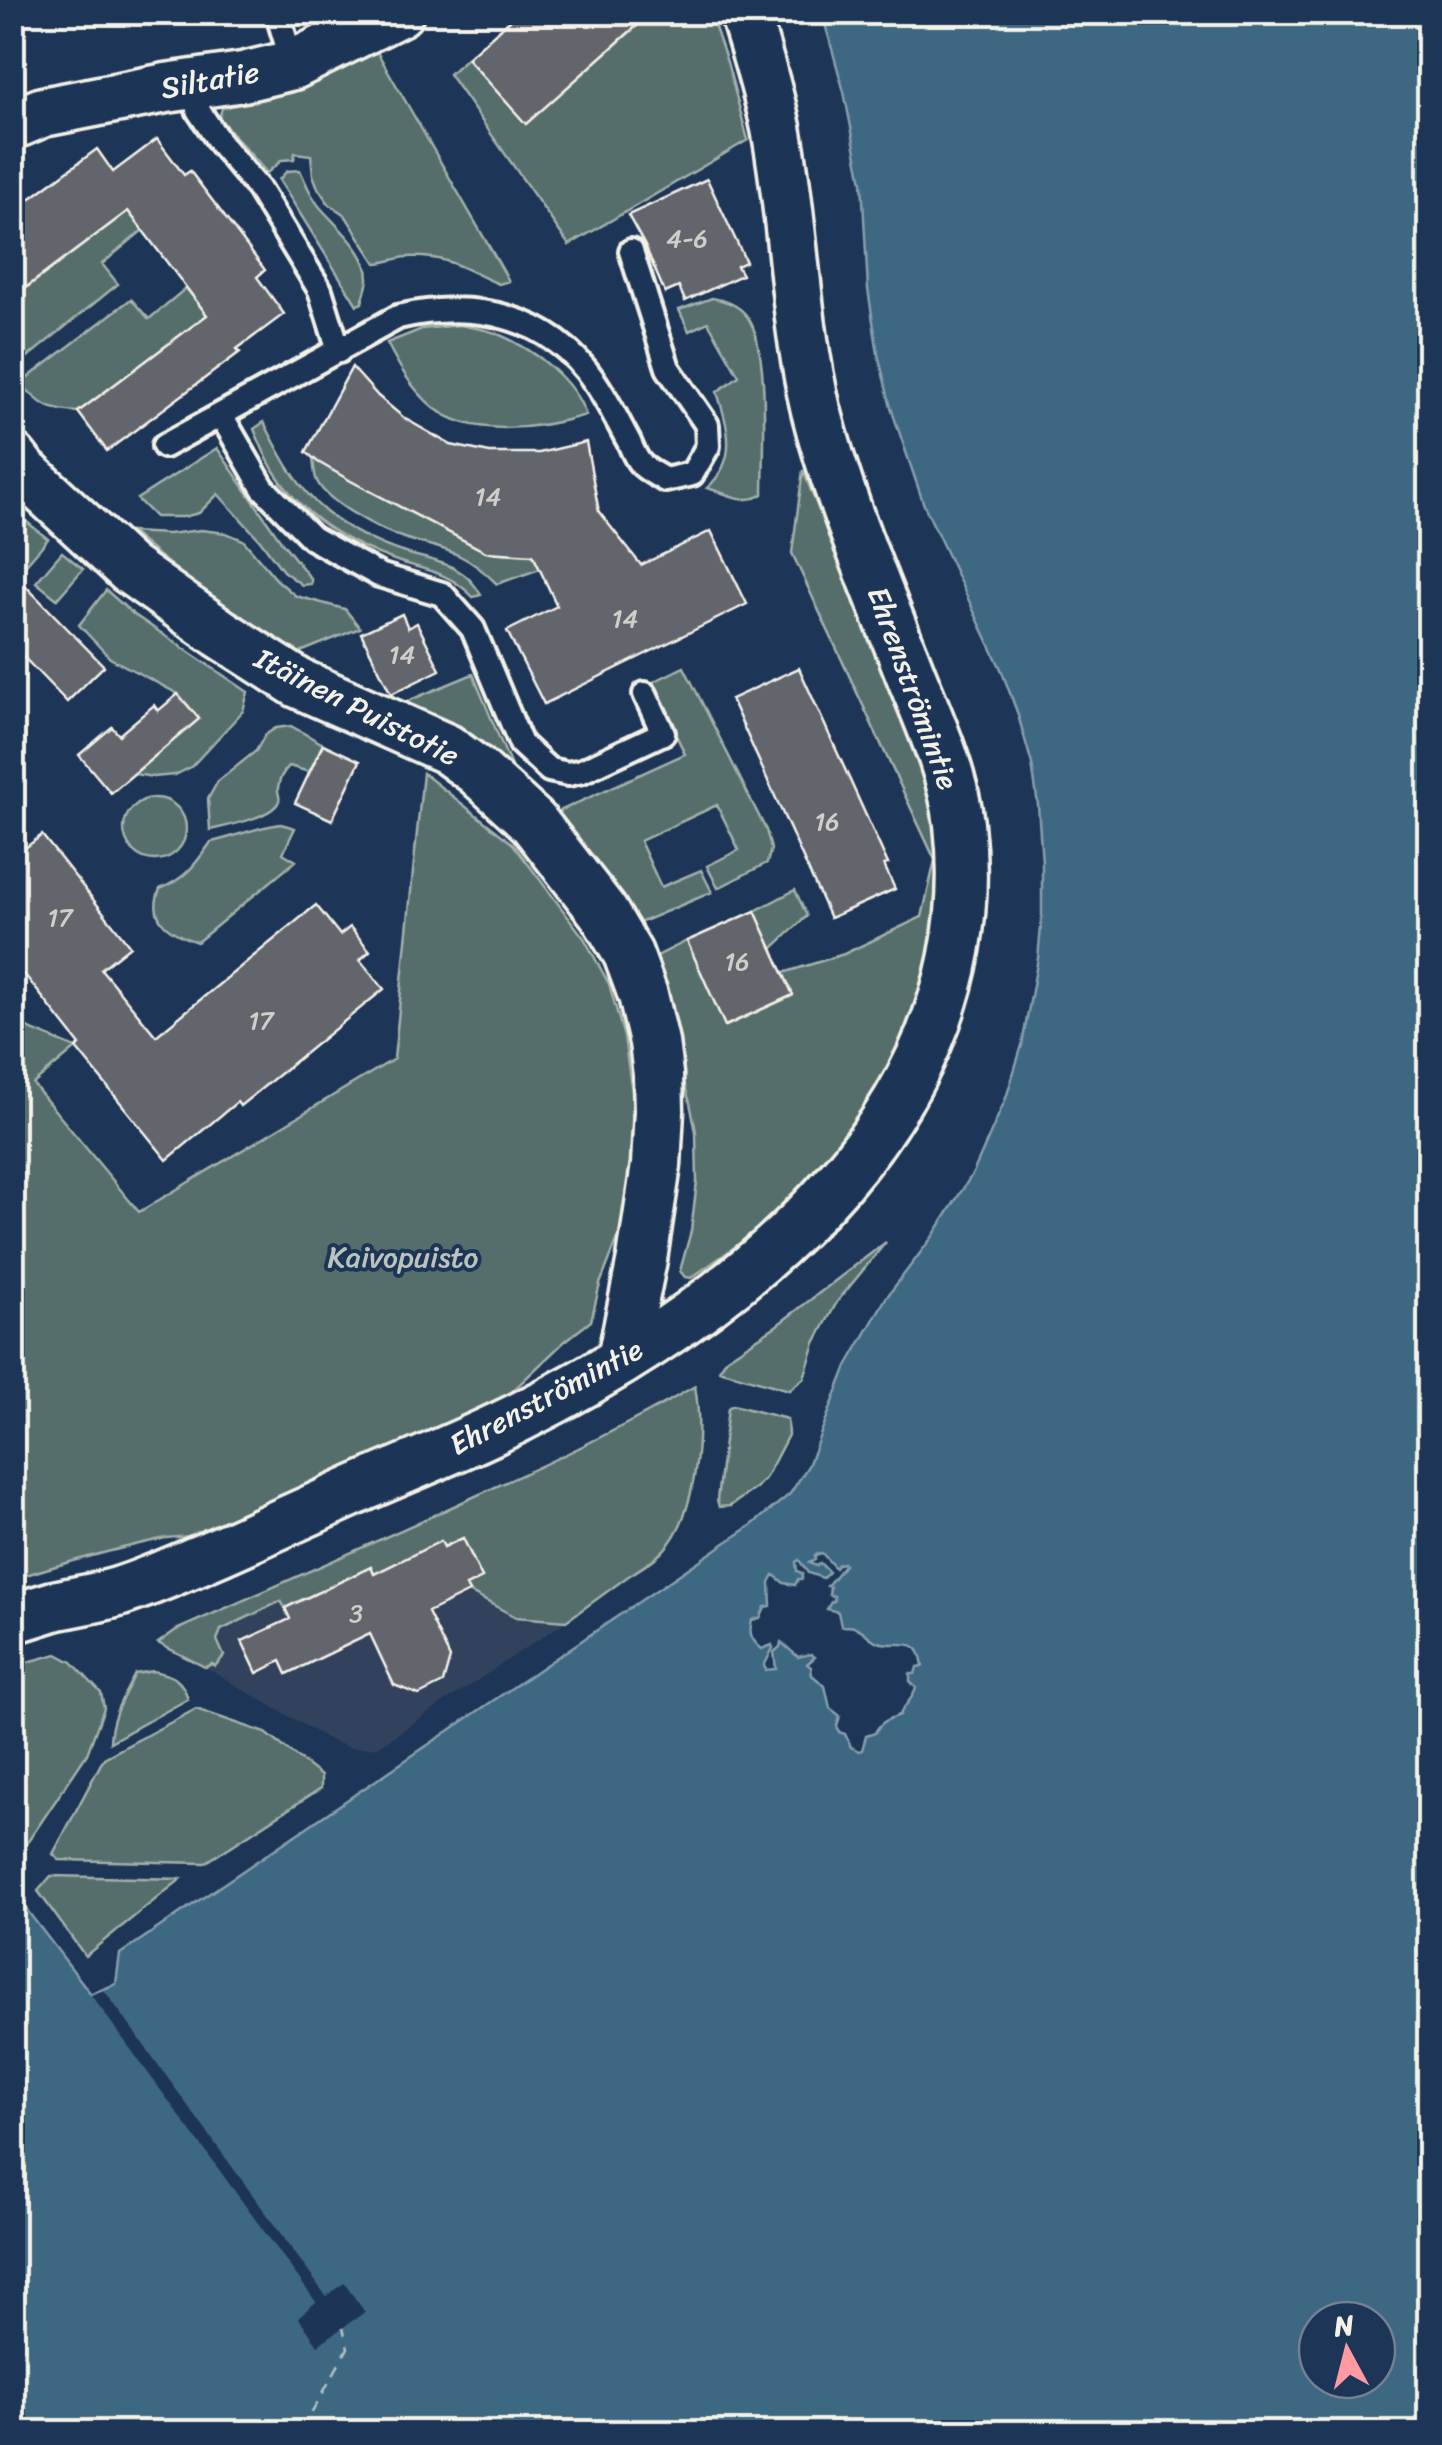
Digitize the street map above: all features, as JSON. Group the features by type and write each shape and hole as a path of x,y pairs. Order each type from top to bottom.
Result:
{"street":[{"name":"Siltatie","path":"12,124 43,112 293,65 399,12"},
{"name":"Ehrenströmintie","path":"12,1619 122,1591 184,1566 517,1418 622,1359 702,1308 829,1196 867,1148 920,1061 955,960 962,889 959,823 944,758 848,515 816,407 776,130 764,73 744,12"},
{"name":"Itäinen Puistotie","path":"16,468 129,569 220,633 298,683 446,749 477,770 533,822 604,912 628,954 643,995 654,1042 660,1112 642,1259 622,1359"}],"lane":[{"path":"276,12 293,65"},
{"path":"200,84 198,110 220,144 258,188 320,290 339,351"},
{"path":"164,446 398,317 423,312 483,312 512,318 539,330 570,352 595,382 640,464 665,480 692,474 708,446 707,425 668,368 630,251"},
{"path":"221,415 264,488 312,538 379,575 442,594 473,629 521,744 548,770 568,774 582,771 663,734 645,694"}],"shaded area":[{"path":"822,13 1429,13 1429,2432 13,2432 12,1906 23,1905 91,1994 116,1984 120,1954 752,1525 790,1494 808,1466 847,1366 886,1298 933,1236 973,1173 1006,1098 1022,1045 1042,917 1042,863 1032,764 1001,669 924,505 891,408 868,289 862,182 844,92","holes":["822,1553 835,1568 844,1565 827,1586 829,1595 834,1596 827,1609 838,1612 841,1626 855,1627 878,1642 913,1646 923,1666 910,1674 916,1688 900,1715 866,1736 859,1751 839,1732 840,1716 830,1708 825,1686 812,1675 807,1664 815,1657 798,1657 781,1642 774,1652 776,1669 766,1670 772,1645 762,1649 751,1633 752,1620 760,1618 765,1607 771,1606 770,1582 774,1575 795,1585 802,1579 802,1573 797,1571 799,1560 808,1573 823,1578 829,1572 820,1563 809,1563"]},
{"path":"461,1503 544,1621 566,1621 378,1747 351,1748 331,1741 158,1643 176,1630"}],"green space":[{"path":"652,13 710,13 748,140 569,245 449,74 467,58 526,123"},
{"path":"376,50 509,281 499,284 434,258 407,257 376,263 345,215 329,204 318,188 311,155 295,153 294,159 282,160 267,173 219,118 222,108 294,92"},
{"path":"300,170 316,202 363,259 368,279 362,303 357,305 279,180 287,171"},
{"path":"128,211 143,230 102,264 118,284 13,369 13,298"},
{"path":"186,288 207,315 78,412 45,405 21,383 131,299 149,319"},
{"path":"712,298 739,308 746,315 759,350 764,401 763,494 750,499 707,488 724,466 727,455 727,430 717,392 739,376 708,322 689,331 679,310"},
{"path":"460,325 495,333 539,357 572,389 586,415 529,427 487,427 467,424 433,407 407,377 387,343 422,329"},
{"path":"264,422 298,482 326,512 383,545 457,570 481,595 473,597 447,577 361,547 312,515 285,487 268,461 254,429"},
{"path":"217,448 311,584 302,585 283,571 218,494 199,513 183,517 155,517 137,499"},
{"path":"313,458 486,552 533,555 540,569 497,584 460,556 380,528 322,489"},
{"path":"803,470 901,702 929,792 937,846 938,897 932,948 919,997 899,1046 840,1141 782,1210 691,1278 680,1271 691,1231 697,1182 696,1132 647,961 687,941 726,1026 792,996 783,973 844,954 922,917 935,860 792,553"},
{"path":"12,510 48,539 16,576 13,573"},
{"path":"201,530 243,540 296,596 345,609 360,628 298,653 211,596 130,532 168,534"},
{"path":"62,552 83,569 57,599 36,582"},
{"path":"106,590 133,614 248,692 243,711 191,767 175,775 134,774 199,718 178,694 110,658 79,625"},
{"path":"684,667 766,830 771,849 767,863 718,888 707,866 739,850 717,805 640,841 661,887 701,870 712,892 630,927 555,813 685,754 651,683"},
{"path":"473,674 515,776 473,739 398,705"},
{"path":"291,726 323,744 309,772 289,766 280,779 279,801 273,808 247,821 210,830 208,799 218,781 256,751 265,735 276,728"},
{"name":"Kaivopuisto","path":"423,773 513,844 584,938 609,984 624,1037 632,1092 633,1200 600,1284 591,1321 501,1402 201,1534 142,1543 13,1579 13,1022 76,1048 33,1084 139,1212 394,1059"},
{"path":"155,798 177,807 186,829 177,851 155,860 133,851 124,829 133,807"},
{"path":"281,824 295,828 283,853 296,861 197,942 164,924 156,909 160,889 189,870 211,842"},
{"path":"795,890 807,916 772,949 755,911"},
{"path":"886,1242 837,1302 815,1343 804,1378 789,1390 719,1370 727,1358 776,1326"},
{"path":"695,1386 695,1474 674,1537 655,1558 566,1621 516,1617 469,1592 466,1586 482,1578 463,1538 444,1547 441,1542 374,1574 371,1567 285,1608 281,1601 221,1630 217,1640 224,1656 215,1666 205,1667 158,1643 176,1630 555,1459"},
{"path":"733,1405 787,1419 788,1435 756,1488 730,1506 719,1507 728,1408"},
{"path":"57,1654 72,1662 101,1693 104,1708 87,1754 21,1852 13,1856 13,1666"},
{"path":"153,1671 176,1679 188,1699 110,1742 115,1715 135,1674"},
{"path":"196,1709 266,1733 321,1776 321,1788 205,1863 59,1860 53,1854 104,1758"},
{"path":"51,1876 181,1879 85,1956 38,1891"}],"pier":[{"path":"104,1990 326,2296 344,2283 365,2312 318,2345 298,2317 316,2302 91,1995"}],"building":[{"path":"519,12 652,12 526,124 467,58"},
{"path":"157,139 184,175 190,171 265,270 257,277 284,314 237,349 240,352 107,451 78,412 207,315 128,211 12,298 12,212 97,149 113,172"},
{"path":"707,179 746,262 737,266 742,275 685,301 679,287 665,293 628,215"},
{"path":"352,367 404,418 451,445 490,453 539,453 586,442 599,512 641,565 711,531 747,604 544,704 507,631 557,606 533,555 486,552 351,481 306,452"},
{"path":"12,572 104,666 67,702 12,645"},
{"path":"402,614 408,628 417,623 440,670 391,694 361,633"},
{"path":"799,668 888,864 884,865 895,889 830,918 731,699"},
{"path":"178,694 199,719 111,793 79,755 112,727 119,735 154,705 158,711"},
{"path":"323,744 360,761 332,820 295,803"},
{"path":"42,835 130,946 101,969 156,1036 316,905 340,935 350,927 370,951 360,960 384,989 167,1160 76,1048 80,1045 25,975 12,971 12,858"},
{"path":"755,911 793,995 725,1026 687,941"},
{"path":"463,1538 482,1578 466,1586 469,1592 428,1612 450,1658 443,1683 419,1695 394,1685 370,1634 287,1674 281,1661 257,1673 242,1641 290,1619 285,1608 371,1567 374,1574 441,1541 444,1547"}],"ferry route":[{"path":"301,2432 348,2348 343,2328"}]}
